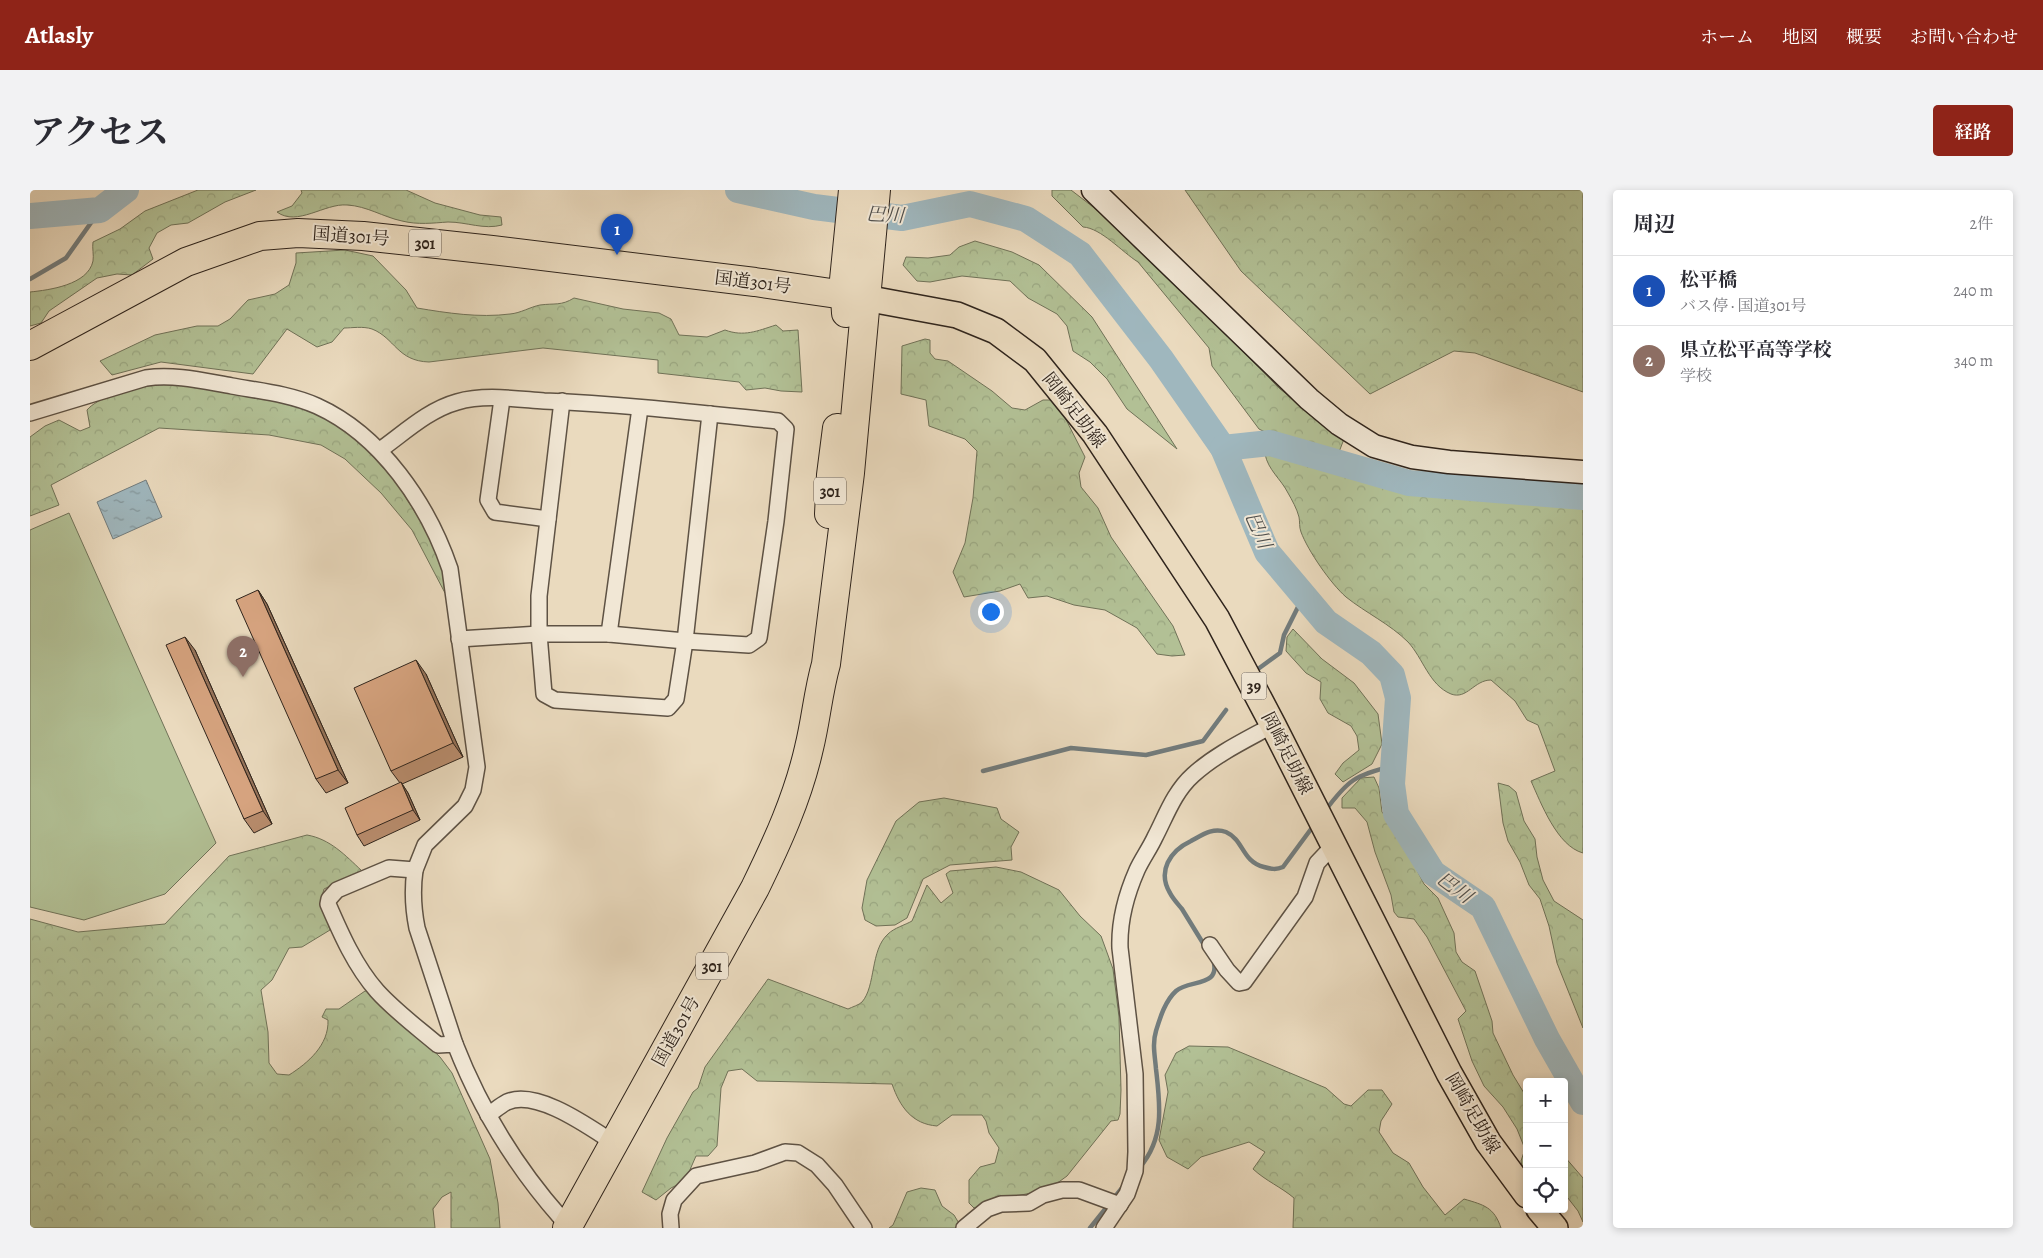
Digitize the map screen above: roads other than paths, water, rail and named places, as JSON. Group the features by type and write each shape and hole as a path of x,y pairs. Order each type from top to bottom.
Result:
{"highway":[{"name":"国道301号","path":"853,190 854,289"},
{"name":"国道301号","path":"564,1223 614,1143 756,888 780,838 793,803 809,748 819,689 818,672 826,580 831,475 846,338 854,289 876,190"},
{"name":"国道301号","path":"30,346 186,262 260,236 298,233 363,236 854,289"}],"main road":[{"path":"1093,190 1309,399 1339,424 1374,446 1412,456 1449,462 1583,472"},
{"name":"岡崎足助線","path":"854,289 957,315 996,331 1035,360 1095,434 1211,611 1243,666 1448,1073 1488,1142 1523,1190"},
{"path":"1542,1213 1555,1228"}],"street":[{"path":"30,413 146,378 163,376 182,377 288,396 316,406 341,419 380,450 403,479 441,544 450,569 476,767 473,790 457,815 425,845 415,870 412,889 413,909 417,928 469,1079 488,1115 531,1182 564,1223"},
{"path":"502,398 488,500 495,512 548,519"},
{"path":"380,450 441,407 459,402 502,398 778,421 786,429 759,638 749,645 609,634 539,634 459,640"},
{"path":"562,402 539,596 539,634 544,694 555,700 668,708 676,700 685,641 710,414"},
{"path":"609,634 640,408"},
{"path":"1104,1228 1120,1205 1133,1181 1136,1152 1136,1074 1119,930 1128,893 1137,869 1155,838 1171,802 1191,776 1218,756 1273,725"},
{"path":"1210,945 1227,970 1239,983 1244,982 1305,897 1317,863 1333,846"},
{"path":"415,870 389,868 337,890 328,899 328,904 341,934 365,975 378,992 438,1045 456,1044"},
{"path":"488,1115 508,1101 528,1100 547,1103 614,1143"},
{"path":"671,1228 670,1214 674,1200 696,1176 755,1163 785,1152 798,1153 817,1165 835,1185 864,1228"},
{"path":"964,1228 987,1209 1001,1204 1029,1203 1044,1195 1062,1190 1079,1190 1120,1205"}],"water":[{"path":"146,480 162,517 113,539 97,502"}],"waterway":[{"name":"巴川","path":"30,216 100,210 126,190"},
{"name":"巴川","path":"738,190 814,207 902,218 970,204 1026,219 1080,254 1161,359 1223,448 1267,552 1326,622 1371,653 1392,675 1398,698 1392,784 1396,814 1433,873 1483,907 1547,1039 1583,1102"},
{"path":"30,279 66,258 100,210"},
{"path":"1223,448 1270,443 1409,483 1583,497"},
{"path":"1258,669 1280,653 1284,635 1304,595"},
{"path":"983,771 1071,748 1146,755 1203,741 1226,710"},
{"path":"1325,811 1340,792 1353,780 1370,772 1393,766"},
{"path":"1206,948 1166,885 1165,870 1168,862 1177,850 1203,834 1217,830 1232,836 1251,861 1269,868 1278,869 1283,867 1314,825"},
{"path":"1140,1167 1154,1144 1159,1120 1159,1095 1154,1045 1159,1021 1166,1005 1176,991 1182,987 1209,979 1213,975 1215,968 1213,959"},
{"path":"1090,1228 1122,1188"}],"place":[{"name":"松平橋","path":"617,255"},
{"name":"県立松平高等学校","path":"243,677"}]}
